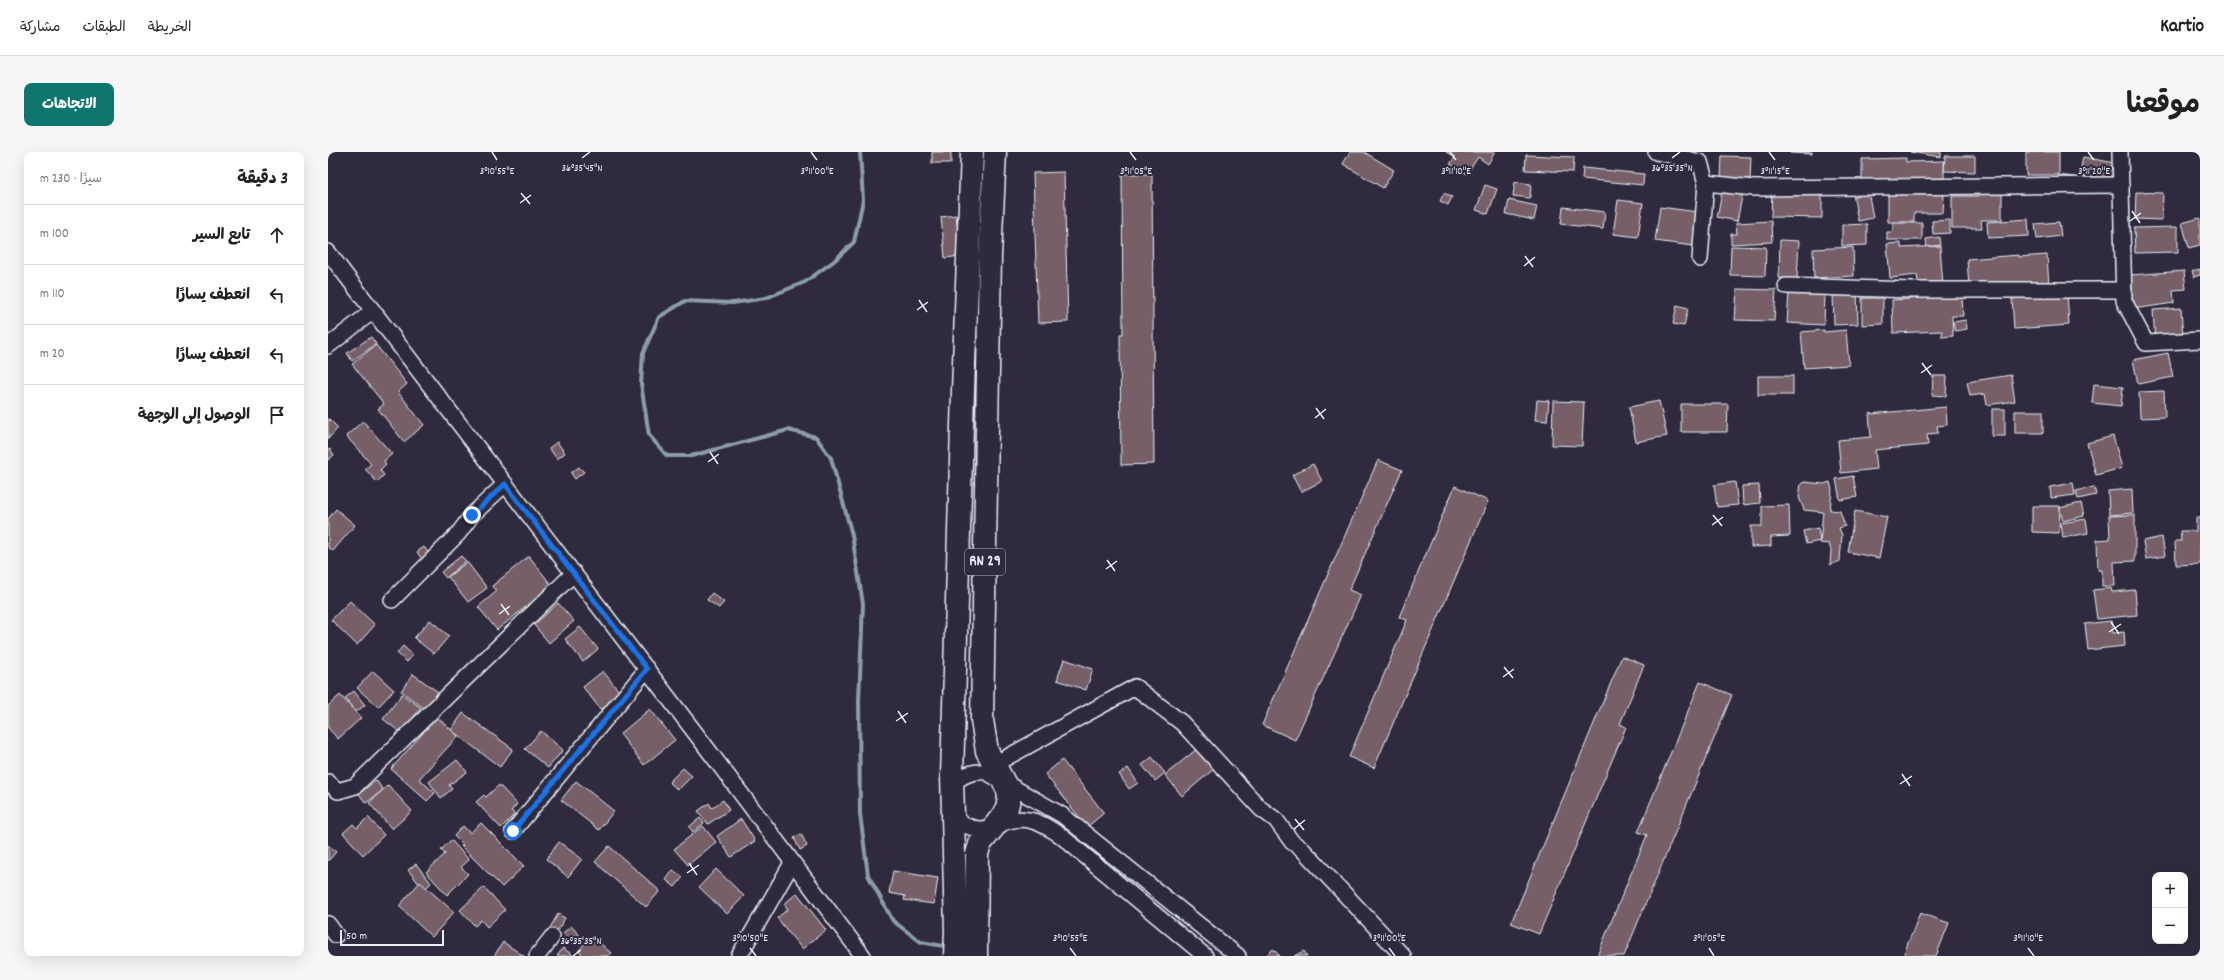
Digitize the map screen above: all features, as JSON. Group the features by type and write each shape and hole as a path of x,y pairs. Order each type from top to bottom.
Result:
{"highway":[{"name":"RN 29","path":"955,956 956,932 952,786 963,390 972,152"},
{"name":"RN 29","path":"976,956 978,854 980,844 986,834 995,827 1006,812 1009,799 1008,790 997,772 983,736 982,712 990,256 995,152"}],"street":[{"path":"1656,152 1700,162 1706,182 1700,259"},
{"path":"2120,152 2124,301 2146,343 2200,340"},
{"path":"1706,182 1754,188 2121,185"},
{"path":"328,252 647,669 863,956"},
{"path":"1786,286 1911,290 2124,290"},
{"path":"328,346 373,311"},
{"path":"392,600 458,534 472,515 505,484"},
{"path":"328,782 338,791 355,786 574,573"},
{"path":"513,831 647,669"},
{"path":"952,786 964,775 979,772 994,775 1135,687 1182,723 1261,809 1276,820 1292,842 1302,849 1403,956"},
{"path":"997,772 1062,815 1238,956"},
{"path":"953,817 968,827 977,829 995,827 1020,820 1029,820 1045,825 1060,835 1205,956"},
{"path":"739,956 792,863"},
{"path":"537,956 552,937"}],"building":[{"path":"932,152 951,152 951,163 932,163"},
{"path":"1350,152 1364,152 1394,170 1383,188 1343,164"},
{"path":"1446,152 1495,152 1488,164 1478,157 1467,174 1450,164 1455,157"},
{"path":"1812,152 1812,154 1790,153"},
{"path":"1910,152 1941,152 1941,157"},
{"path":"2026,152 2059,152 2059,175 2026,175"},
{"path":"1526,155 1574,157 1573,172 1525,170"},
{"path":"1722,156 1751,157 1750,179 1721,178"},
{"path":"1945,156 1975,156 1975,172 1944,171"},
{"path":"2083,157 2115,163 2111,184 2079,178"},
{"path":"1906,158 1906,162 1944,161 1944,181 1862,184 1862,159"},
{"path":"1583,168 1644,174 1643,185 1582,179"},
{"path":"1064,172 1068,322 1038,323 1033,173"},
{"path":"1122,174 1152,174 1154,464 1121,465 1120,334 1123,334"},
{"path":"2059,175 2074,177 2074,184 2058,182"},
{"path":"1515,182 1531,184 1530,198 1513,196"},
{"path":"1485,185 1497,189 1488,214 1476,210"},
{"path":"1723,188 1743,192 1737,221 1717,217"},
{"path":"1772,188 1822,190 1822,218 1771,217"},
{"path":"1979,188 2002,188 2002,220 1981,220 1982,228 1952,228 1952,196 1979,196"},
{"path":"1868,190 1873,218 1858,221 1853,193"},
{"path":"2136,192 2163,193 2162,220 2135,219"},
{"path":"1444,193 1452,197 1448,205 1440,201"},
{"path":"1888,194 1944,194 1943,213 1914,213 1914,222 1888,222"},
{"path":"1509,200 1537,206 1534,220 1506,214"},
{"path":"1618,200 1643,203 1638,237 1613,234"},
{"path":"1563,207 1605,212 1603,229 1561,224"},
{"path":"1660,207 1698,212 1693,246 1655,241"},
{"path":"956,215 961,256 945,258 941,217"},
{"path":"2200,218 2200,245 2189,248 2182,223"},
{"path":"2028,219 2029,236 1988,238 1987,222"},
{"path":"1950,220 1950,233 1933,234 1932,221"},
{"path":"1771,221 1772,242 1731,244 1731,234 1737,234 1736,223"},
{"path":"2059,222 2061,236 2037,239 2035,224"},
{"path":"1893,223 1922,223 1922,240 1887,240 1887,232 1893,232"},
{"path":"1867,224 1867,245 1842,246 1842,225"},
{"path":"2178,227 2178,252 2135,253 2134,228"},
{"path":"1939,237 1940,245 1927,247 1926,239"},
{"path":"1780,240 1799,241 1797,279 1779,278"},
{"path":"1901,243 1901,248 1940,246 1943,286 1919,289 1917,275 1890,278 1887,244"},
{"path":"1731,246 1766,247 1765,276 1730,275"},
{"path":"1853,247 1854,276 1814,278 1813,249"},
{"path":"2019,255 2019,257 2047,255 2049,287 1969,287 1967,259"},
{"path":"2200,269 2200,275 2194,277 2192,271"},
{"path":"2184,271 2186,289 2173,290 2174,303 2133,309 2130,275"},
{"path":"1737,289 1776,290 1774,321 1735,320"},
{"path":"1857,291 1858,324 1834,325 1833,293"},
{"path":"2067,291 2069,325 2014,329 2012,299 2046,296"},
{"path":"1789,292 1825,294 1824,325 1787,323"},
{"path":"1962,296 1963,316 1952,316 1953,336 1942,337 1942,331 1893,333 1892,300"},
{"path":"1862,298 1883,298 1883,324 1862,325"},
{"path":"1677,305 1688,308 1684,326 1673,324"},
{"path":"2181,308 2183,338 2155,340 2153,310"},
{"path":"1966,320 1967,329 1955,331 1953,322"},
{"path":"1824,330 1824,332 1846,330 1849,365 1804,368 1801,332"},
{"path":"371,337 376,344 352,361 347,353"},
{"path":"376,345 407,384 398,392 424,425 404,442 378,409 384,404 352,364"},
{"path":"2168,353 2173,377 2138,384 2133,360"},
{"path":"2011,375 2015,401 1987,405 1985,394 1970,396 1967,382"},
{"path":"1758,376 1793,376 1793,395 1758,395"},
{"path":"1933,376 1947,376 1946,396 1932,395"},
{"path":"2094,384 2123,387 2121,406 2092,403"},
{"path":"2164,391 2165,417 2140,418 2139,392"},
{"path":"1537,400 1549,401 1547,421 1535,420"},
{"path":"1553,401 1584,402 1582,446 1552,445"},
{"path":"1659,401 1667,436 1636,442 1629,407"},
{"path":"1681,404 1728,404 1727,432 1681,432"},
{"path":"1946,407 1947,425 1937,426 1938,433 1927,434 1928,445 1875,450 1877,469 1841,473 1838,440 1871,437 1869,414"},
{"path":"1992,409 2005,409 2005,436 1992,436"},
{"path":"2015,411 2043,411 2043,433 2015,433"},
{"path":"328,418 338,428 328,439"},
{"path":"363,421 392,454 384,461 386,464 380,470 384,475 377,482 365,469 371,464 346,436"},
{"path":"2113,436 2122,468 2096,475 2087,443"},
{"path":"557,442 565,453 557,459 549,448"},
{"path":"330,449 334,455 328,460 328,450"},
{"path":"1378,460 1402,470 1349,590 1361,595 1295,740 1262,725"},
{"path":"1313,464 1322,481 1301,492 1292,475"},
{"path":"579,467 584,472 575,479 571,473"},
{"path":"1853,476 1857,497 1840,500 1836,479"},
{"path":"1735,482 1738,505 1717,507 1714,485"},
{"path":"1804,482 1824,484 1830,482 1832,490 1830,510 1840,511 1845,526 1839,528 1842,535 1840,561 1830,565 1831,550 1829,544 1820,543 1823,512 1804,510 1799,497 1801,484"},
{"path":"2073,483 2075,495 2051,498 2050,487"},
{"path":"1759,485 1760,503 1743,505 1742,486"},
{"path":"1455,486 1488,501 1374,768 1349,757 1407,620 1399,617"},
{"path":"2094,487 2096,495 2078,499 2076,491"},
{"path":"2132,489 2133,513 2109,515 2108,491"},
{"path":"2081,503 2084,516 2063,521 2059,508"},
{"path":"1789,505 1790,536 1771,537 1771,546 1751,547 1751,526 1762,526 1762,506"},
{"path":"2032,506 2060,506 2059,533 2032,532"},
{"path":"336,509 355,525 333,551 328,547 328,519"},
{"path":"1855,511 1887,517 1879,558 1848,552"},
{"path":"2135,515 2135,561 2114,562 2115,586 2102,586 2102,570 2098,570 2097,540 2110,539 2109,516"},
{"path":"2196,517 2200,517 2200,564 2176,565 2175,541 2181,541 2180,531 2196,531"},
{"path":"2086,519 2088,533 2063,538 2061,523"},
{"path":"1818,528 1820,541 1806,544 1803,531"},
{"path":"2162,537 2165,556 2146,559 2143,541"},
{"path":"424,547 431,556 423,561 417,552"},
{"path":"461,556 466,561 446,578 441,572"},
{"path":"529,556 552,586 497,630 478,607 497,591 492,586"},
{"path":"467,562 487,588 468,602 448,577"},
{"path":"2111,588 2112,592 2135,590 2137,615 2097,619 2093,590"},
{"path":"712,593 724,602 719,608 707,600"},
{"path":"350,601 375,625 357,645 331,620"},
{"path":"558,603 574,621 549,643 534,625"},
{"path":"430,620 449,636 434,654 414,638"},
{"path":"2111,621 2113,633 2124,632 2125,646 2088,650 2085,624"},
{"path":"580,627 598,649 583,662 565,639"},
{"path":"403,646 413,655 407,662 397,653"},
{"path":"1622,656 1644,665 1620,724 1626,727 1539,934 1511,923"},
{"path":"1064,659 1093,669 1086,690 1057,680"},
{"path":"373,671 394,690 378,707 357,688"},
{"path":"603,671 621,694 601,710 583,687"},
{"path":"413,674 438,692 425,709 401,691"},
{"path":"1700,682 1732,695 1624,956 1597,956 1647,835 1638,832"},
{"path":"354,691 365,705 356,712 345,698"},
{"path":"402,694 421,708 401,733 383,719"},
{"path":"340,695 361,718 338,739 328,728 328,706"},
{"path":"650,709 675,740 644,765 620,734"},
{"path":"463,713 513,749 500,767 451,730"},
{"path":"437,717 458,736 419,779 435,793 427,801 391,769"},
{"path":"541,731 563,750 548,768 525,749"},
{"path":"1198,748 1215,768 1182,796 1165,775"},
{"path":"1152,757 1165,773 1155,781 1142,765"},
{"path":"457,760 467,772 449,785 452,789 441,798 429,782"},
{"path":"1062,760 1104,813 1087,827 1045,774"},
{"path":"683,768 692,776 678,790 669,782"},
{"path":"1128,768 1138,783 1129,789 1119,774"},
{"path":"376,780 383,790 366,803 359,794"},
{"path":"576,781 614,811 599,830 561,800"},
{"path":"388,785 412,811 392,829 369,803"},
{"path":"499,785 517,804 511,811 515,814 501,828 476,802 484,795 486,797"},
{"path":"723,800 729,810 708,824 698,811 709,803 712,808"},
{"path":"368,817 384,835 363,855 343,833 353,824 357,828"},
{"path":"700,818 704,823 693,832 689,827"},
{"path":"741,819 755,841 731,857 717,836"},
{"path":"481,823 524,866 502,887 461,846 463,845 454,836 463,826 470,833"},
{"path":"703,826 716,842 688,865 674,849"},
{"path":"801,834 807,846 800,850 794,838"},
{"path":"451,840 469,860 461,867 468,874 447,895 426,872 445,854 441,850"},
{"path":"559,842 582,859 568,877 546,859"},
{"path":"328,845 336,852 328,861"},
{"path":"609,846 660,891 646,907 595,862"},
{"path":"416,864 431,883 424,890 408,870"},
{"path":"716,869 744,896 727,914 699,887"},
{"path":"673,870 683,877 675,887 666,880"},
{"path":"893,871 938,878 934,904 904,900 905,896 889,893"},
{"path":"420,882 454,912 432,937 399,906"},
{"path":"484,887 505,910 487,927 481,920 475,926 460,910"},
{"path":"797,893 826,930 802,949 777,918 788,909 784,904"},
{"path":"1920,913 1949,923 1936,956 1903,956"},
{"path":"558,914 565,918 555,935 548,931"},
{"path":"571,926 581,937 572,944 563,933"},
{"path":"592,936 611,953 609,956 584,956 578,951"},
{"path":"503,942 524,956 494,956"},
{"path":"563,948 574,956 557,956"},
{"path":"1273,949 1280,956 1266,956"},
{"path":"1304,951 1307,956 1294,956"}],"waterway":[{"path":"860,152 863,200 854,242 834,261 805,282 766,298 733,303 685,301 659,317 643,353 641,384 649,435 667,456 691,456 788,430 816,437 831,458 852,535 863,604 859,700 860,814 868,875 893,921 921,942 949,947"}],"route":[{"path":"472,515 505,484 647,669 513,831"}]}
